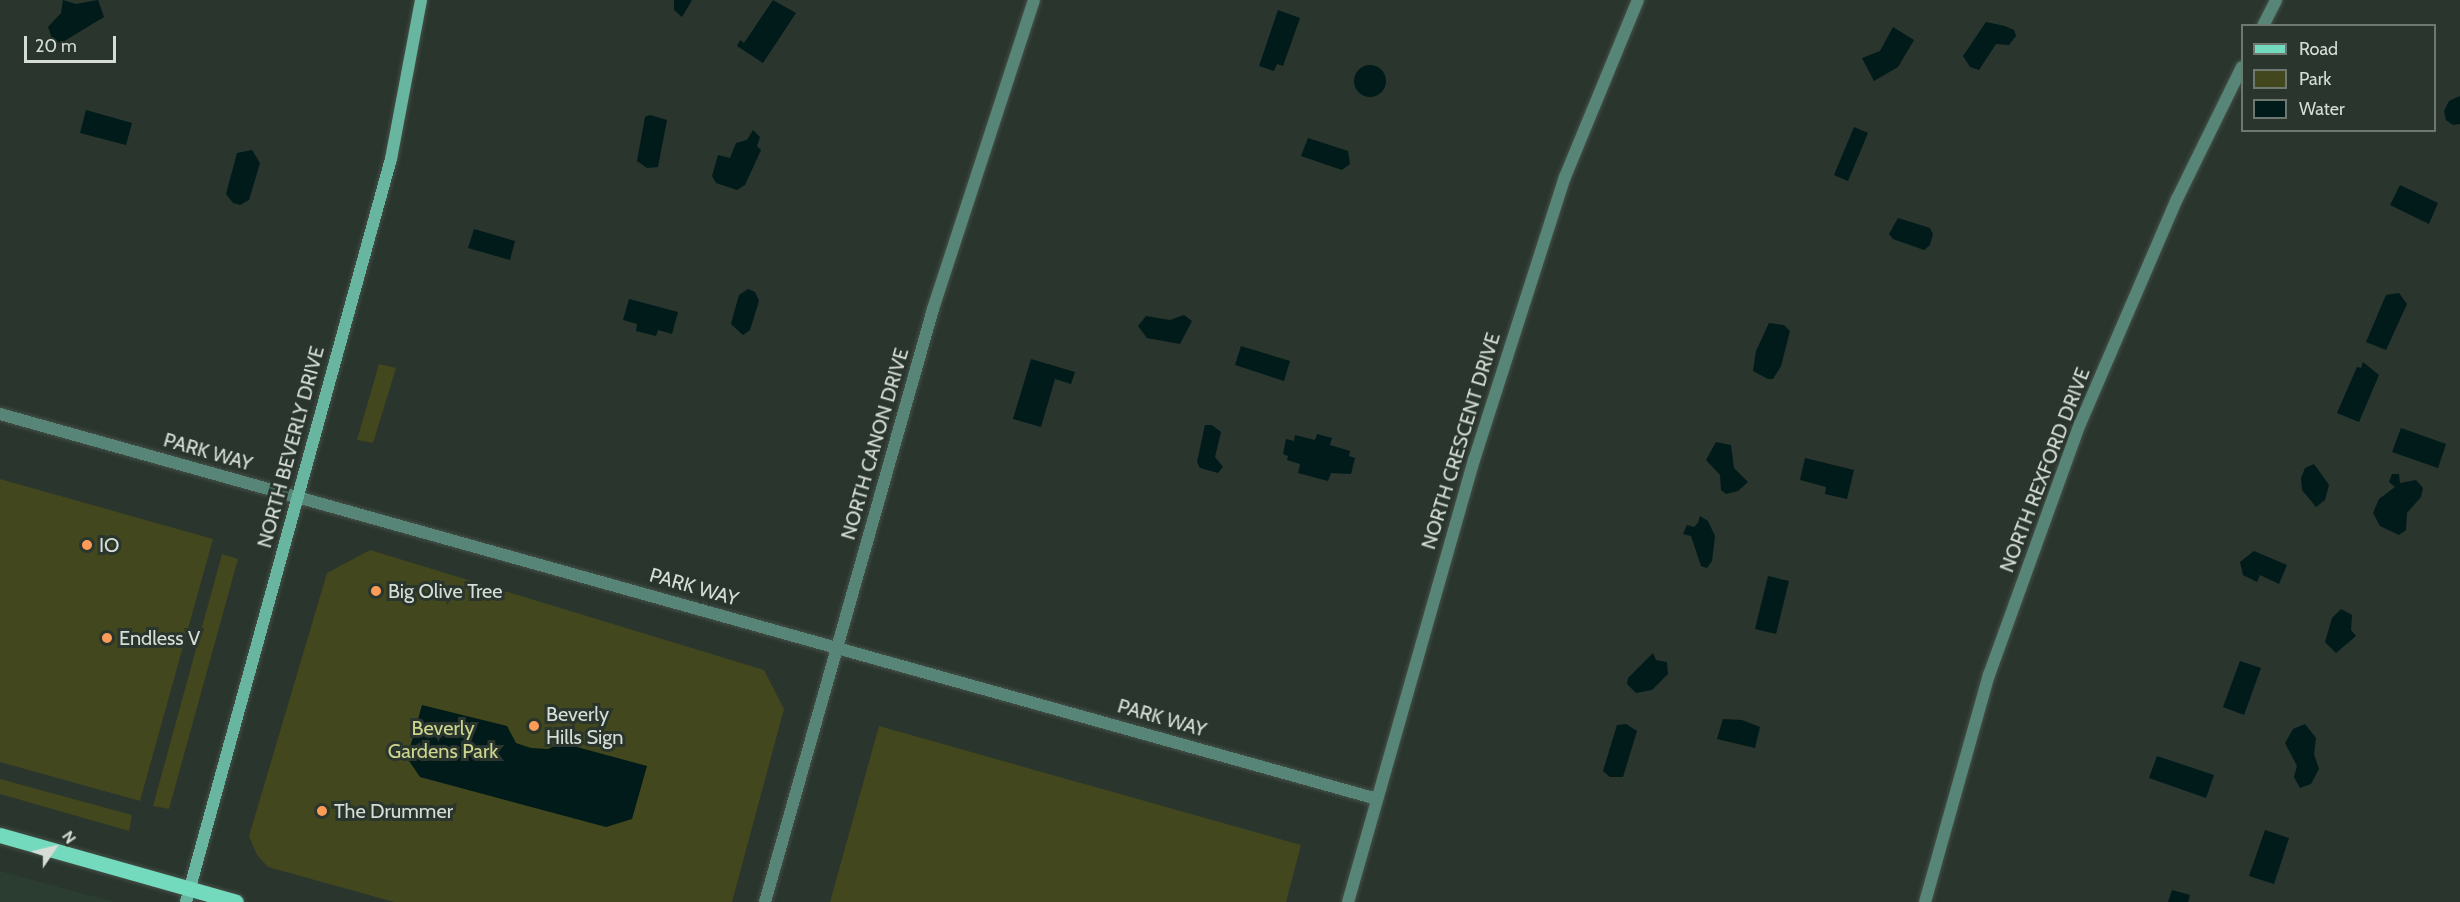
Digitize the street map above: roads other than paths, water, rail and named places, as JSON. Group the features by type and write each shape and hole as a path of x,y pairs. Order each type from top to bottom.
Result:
{"main road":[{"path":"0,835 188,896 236,902"}],"street":[{"name":"NORTH BEVERLY DRIVE","path":"188,896 391,159 421,0"},
{"name":"NORTH CANON DRIVE","path":"765,902 933,309 1034,0"},
{"name":"NORTH CRESCENT DRIVE","path":"1348,902 1474,460 1562,188 1638,0"},
{"path":"2264,24 2276,0"},
{"name":"NORTH REXFORD DRIVE","path":"1925,902 1989,675 2080,424 2177,199 2241,69"},
{"name":"PARK WAY","path":"0,414 1377,799"}],"water":[{"path":"63,0 76,4 98,0 104,17 61,43 53,41 48,27 61,13"},
{"path":"674,0 692,0 682,17 674,10"},
{"path":"773,0 796,13 763,63 737,46 740,40 744,43"},
{"path":"1278,10 1300,18 1283,66 1277,64 1274,71 1259,66"},
{"path":"1986,22 2014,30 2016,36 2009,45 1996,44 1979,70 1970,67 1963,56"},
{"path":"1893,27 1914,40 1898,67 1874,81 1862,58 1880,51"},
{"path":"1370,65 1381,70 1386,81 1381,92 1370,97 1359,92 1354,81 1359,70"},
{"path":"2460,96 2460,124 2453,125 2446,120 2444,111 2449,101"},
{"path":"86,110 132,123 126,145 80,133"},
{"path":"650,115 667,120 658,167 647,168 637,161 645,117"},
{"path":"1854,127 1868,133 1848,181 1834,175"},
{"path":"753,130 760,137 757,146 761,150 745,185 737,190 716,183 712,176 718,155 730,158 736,143 747,140"},
{"path":"1308,138 1348,151 1350,164 1342,170 1301,156"},
{"path":"252,150 260,163 249,200 240,205 233,203 226,194 237,153"},
{"path":"2400,185 2438,203 2429,224 2390,205"},
{"path":"1898,218 1930,228 1933,234 1930,245 1924,250 1893,239 1889,234"},
{"path":"474,229 515,241 510,260 468,248"},
{"path":"748,289 755,292 759,301 750,330 743,335 731,324 739,295"},
{"path":"2399,293 2407,304 2386,350 2366,342 2386,295"},
{"path":"629,299 678,312 672,334 658,330 656,336 636,331 637,324 623,320"},
{"path":"1184,315 1192,321 1180,344 1147,338 1138,326 1146,316 1170,320"},
{"path":"1769,323 1784,325 1790,331 1781,366 1773,379 1768,379 1753,371 1756,351"},
{"path":"1241,346 1290,361 1284,381 1235,365"},
{"path":"1031,359 1075,372 1071,384 1055,379 1041,427 1013,419"},
{"path":"2363,362 2379,375 2359,422 2337,413 2357,367 2361,368"},
{"path":"1205,425 1212,425 1221,432 1215,457 1223,467 1218,473 1200,468 1197,462"},
{"path":"2401,428 2446,444 2438,468 2392,452"},
{"path":"1317,434 1332,438 1330,445 1350,451 1349,456 1355,458 1351,474 1331,473 1328,481 1298,473 1300,464 1287,460 1288,456 1283,454 1286,439 1294,441 1295,435 1315,440"},
{"path":"1716,442 1731,445 1734,468 1748,482 1738,491 1726,494 1721,490 1720,475 1706,460"},
{"path":"1805,458 1854,470 1847,499 1825,494 1826,487 1800,480"},
{"path":"2314,464 2329,485 2325,500 2316,507 2302,490 2301,478 2305,468"},
{"path":"2392,474 2399,474 2400,483 2416,480 2423,488 2421,497 2407,513 2406,530 2399,535 2380,526 2373,513 2379,499 2395,487 2389,482"},
{"path":"1700,516 1708,521 1715,536 1712,561 1707,568 1701,566 1691,536 1683,534 1687,525 1694,527 1698,523"},
{"path":"2254,551 2287,565 2279,584 2260,575 2257,582 2243,575 2240,562"},
{"path":"1768,576 1789,581 1776,634 1755,629"},
{"path":"2341,609 2352,615 2351,630 2356,636 2336,653 2325,642 2332,618"},
{"path":"1653,653 1656,660 1667,662 1668,674 1652,690 1636,693 1627,684 1628,678"},
{"path":"2240,661 2261,668 2244,715 2223,707"},
{"path":"422,705 507,726 516,743 531,748 548,749 562,743 647,766 632,819 606,827 420,777 407,758"},
{"path":"1723,719 1742,720 1760,727 1755,748 1717,739"},
{"path":"1626,724 1637,731 1623,777 1610,777 1603,771 1617,725"},
{"path":"2305,724 2316,738 2314,754 2319,769 2311,784 2300,788 2294,777 2297,766 2285,743 2293,729"},
{"path":"2157,756 2214,775 2206,798 2149,778"},
{"path":"2265,830 2289,838 2274,884 2249,876"},
{"path":"2172,890 2190,895 2188,902 2168,902"}],"place":[{"name":"IO","path":"87,545"},
{"name":"Big Olive Tree","path":"376,591"},
{"name":"Endless V","path":"107,638"},
{"name":"Beverly Hills Sign","path":"534,726"},
{"name":"The Drummer","path":"322,811"}],"park label":[{"name":"Beverly Gardens Park","path":"443,740"}]}
